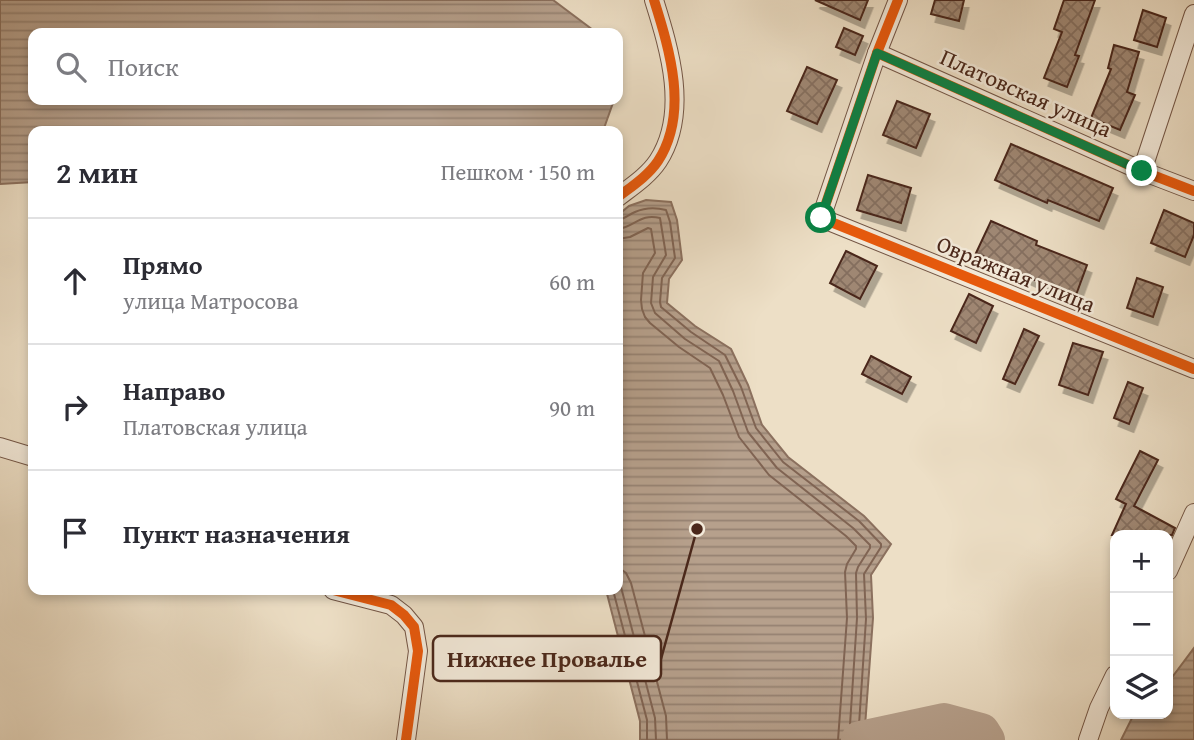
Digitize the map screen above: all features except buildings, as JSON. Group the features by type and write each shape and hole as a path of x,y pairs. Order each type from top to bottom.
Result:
{"street":[{"path":"623,193 656,164 668,142 674,112 674,77 654,0"},
{"path":"877,53 898,0"},
{"path":"1142,171 1194,14"},
{"name":"Платовская улица","path":"877,53 1142,171 1194,191"},
{"name":"Овражная улица","path":"877,53 821,218 1194,369"},
{"path":"0,447 28,455"},
{"path":"1173,560 1194,513"},
{"path":"352,595 391,605 414,627 418,651 406,740"},
{"path":"1088,740 1110,685"}],"water":[{"path":"0,0 553,0 590,28 28,28 28,105 612,105 605,126 28,126 28,182 0,184"},
{"path":"646,200 671,202 677,220 682,260 669,279 667,303 695,326 731,349 748,385 762,425 788,457 864,516 891,544 871,575 873,618 864,740 640,740 640,721 607,595 623,595 623,211"},
{"path":"1194,648 1194,740 1121,740 1132,719 1173,719 1173,676"}],"waterway":[{"path":"860,740 944,722 981,732 986,740"}],"cycle path":[{"path":"623,193 658,161 673,123 674,82 666,40 654,0"},
{"path":"898,0 877,53 821,218 1194,369"},
{"path":"877,53 1142,171 1194,191"},
{"path":"352,595 391,605 414,627 418,651 406,740"}],"place":[{"name":"Нижнее Провалье","path":"697,529"}],"route":[{"path":"821,218 877,53 1142,171"}]}
